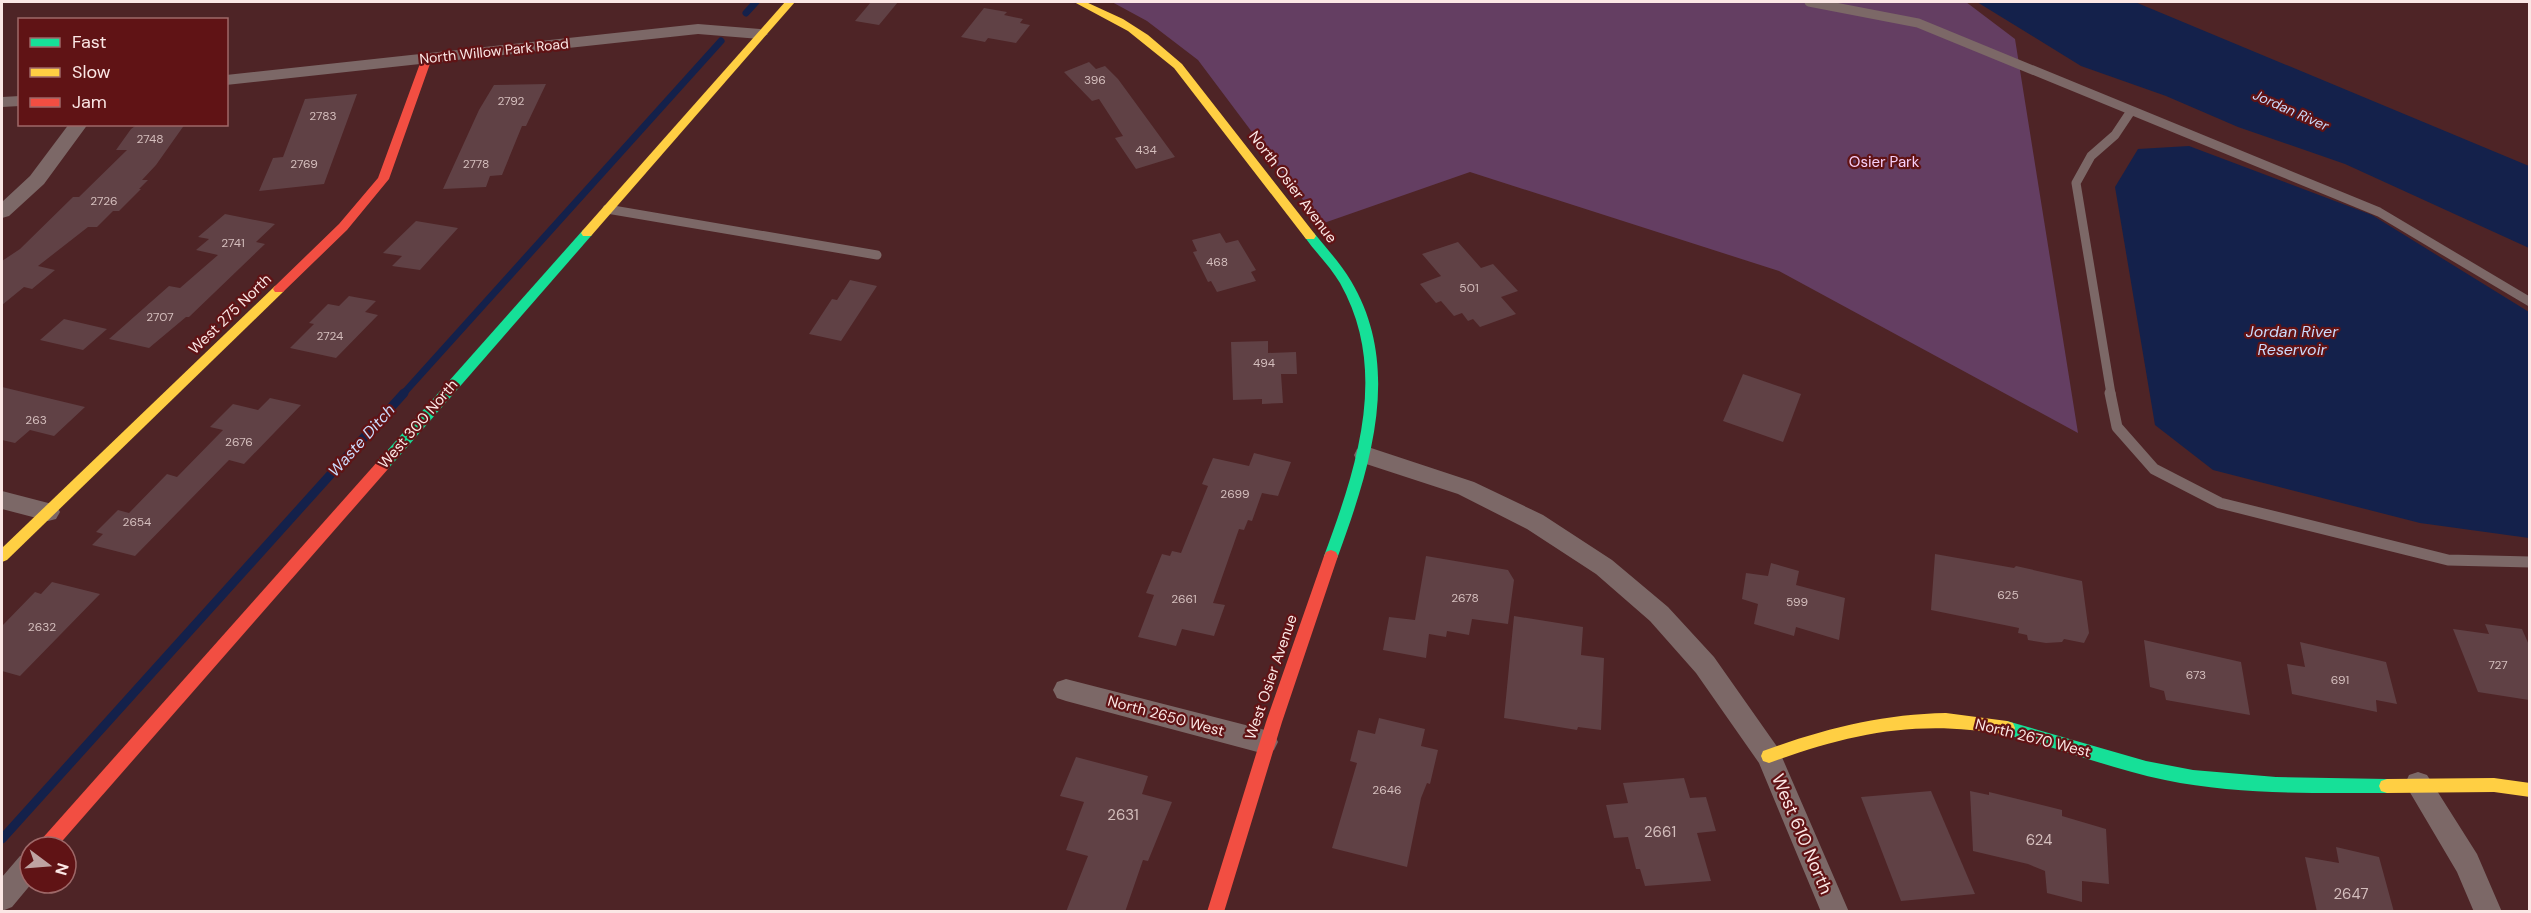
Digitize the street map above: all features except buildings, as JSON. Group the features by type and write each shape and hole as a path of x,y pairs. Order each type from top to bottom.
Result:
{"street":[{"name":"West 300 North","path":"57,835 790,2"},
{"name":"North Osier Avenue","path":"1079,2 1097,8 1135,29 1167,53 1346,284 1364,323 1373,357 1374,392 1365,455"},
{"name":"North Willow Park Road","path":"228,80 698,28 760,34"},
{"name":"West 275 North","path":"2,556 343,227 383,179 427,58"},
{"path":"2,102 18,101"},
{"path":"2,212 37,180 78,126"},
{"name":"West Osier Avenue","path":"1215,912 1265,742 1365,455"},
{"path":"1365,455 1466,488 1535,522 1604,567 1659,614 1705,665 1769,756"},
{"path":"2,501 48,512"},
{"name":"North 2650 West","path":"1066,690 1265,742"},
{"name":"North 2670 West","path":"1769,756 1827,734 1889,720 1937,717 1998,726 2187,777 2254,786 2494,785 2529,790"},
{"name":"West 610 North","path":"1769,756 1835,912"},
{"path":"2418,784 2467,863 2488,912"},
{"path":"2,897 18,879"}],"lane":[{"path":"1809,2 1918,23 2379,212 2529,302"},
{"path":"2131,111 2115,135 2091,156 2076,183 2096,317 2116,427 2154,469 2220,503 2448,560 2529,562"},
{"path":"607,209 877,255"}],"green space":[{"name":"Osier Park","path":"1112,2 1966,2 2015,39 2078,433 1779,271 1470,172 1321,224 1198,60 1147,21"}],"water":[{"name":"Jordan River","path":"1977,2 2135,2 2529,166 2529,248 2345,164 2238,127 2166,96 2081,66"},
{"name":"Jordan River Reservoir","path":"2189,146 2372,215 2529,312 2529,538 2420,523 2213,470 2155,425 2115,187 2138,149"}],"waterway":[{"name":"Waste Ditch","path":"746,13 756,2"},
{"name":"Waste Ditch","path":"403,394 721,41"},
{"name":"Waste Ditch","path":"2,839 404,393"}],"traffic: fast":[{"path":"383,465 587,233"},
{"path":"1310,236 1346,283 1362,317 1370,351 1373,385 1364,454 1331,556"},
{"path":"2007,728 2146,768 2193,778 2276,785 2387,786"}],"traffic: slow":[{"path":"587,233 790,2"},
{"path":"1079,2 1132,29 1178,66 1310,236"},
{"path":"2,556 279,289"},
{"path":"1769,756 1827,736 1886,724 1946,720 2007,728"},
{"path":"2387,786 2494,785 2530,790"}],"traffic: jam":[{"path":"279,289 343,227 383,179 427,58"},
{"path":"57,835 383,465"},
{"path":"1215,912 1274,722 1331,556"}]}
